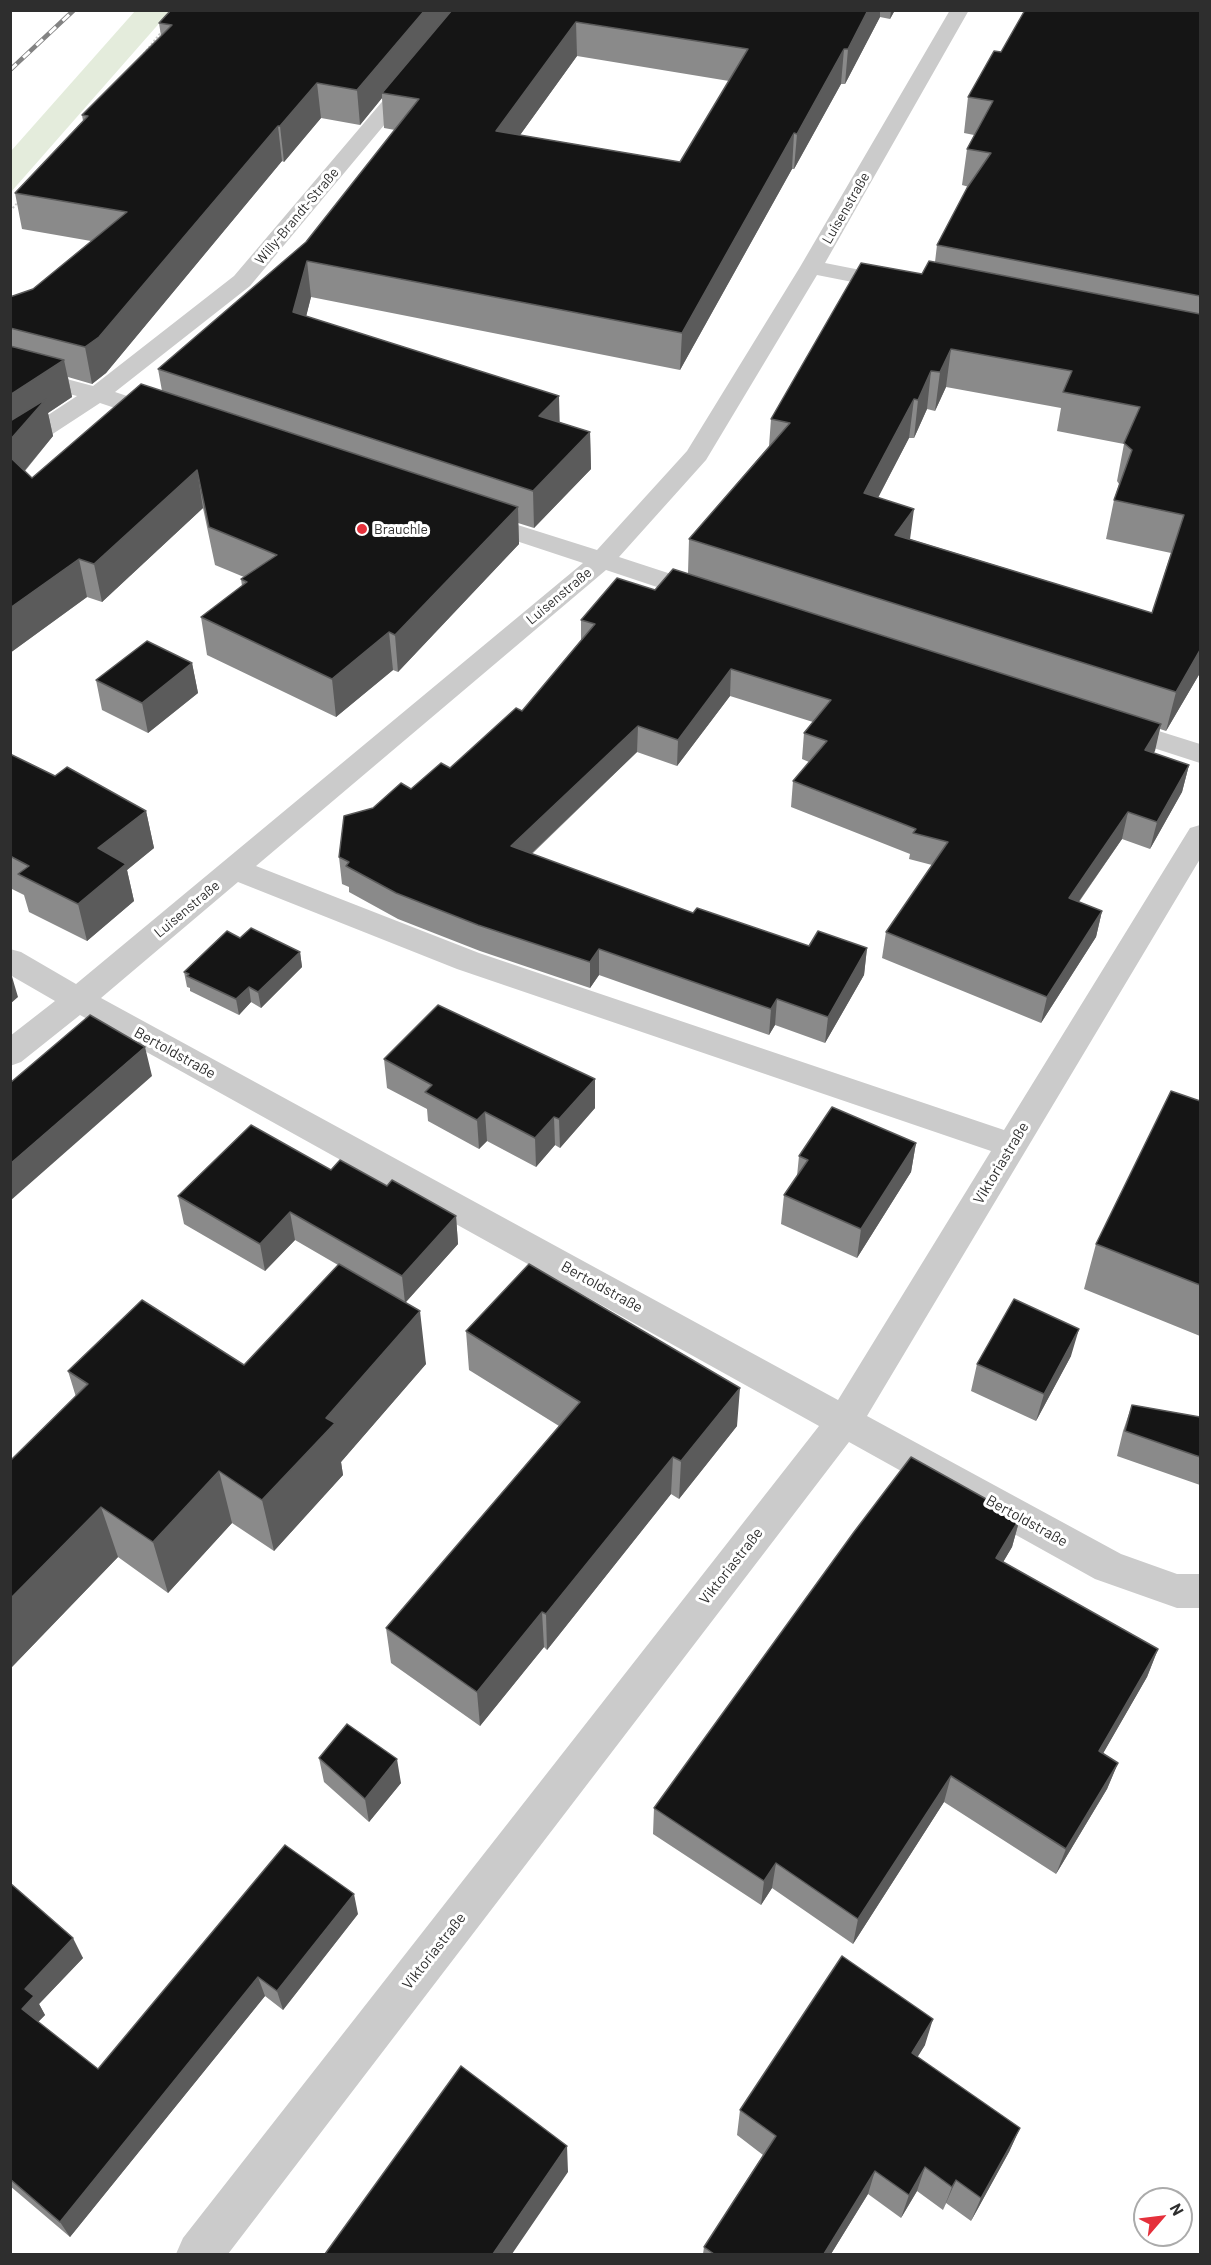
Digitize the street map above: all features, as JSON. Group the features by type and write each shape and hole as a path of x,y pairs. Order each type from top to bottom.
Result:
{"street":[{"name":"Willy-Brandt-Straße","path":"10,451 97,394 242,281 471,10"},
{"name":"Luisenstraße","path":"10,1054 78,1000 601,561 697,454 812,267 960,10"},
{"path":"812,267 921,289"},
{"path":"10,371 97,394 186,424"},
{"path":"455,513 725,601"},
{"path":"1087,717 1200,753"},
{"name":"Viktoriastraße","path":"199,2254 845,1420 1200,835"},
{"path":"234,869 468,961 1011,1145"},
{"name":"Bertoldstraße","path":"10,960 78,1000 1109,1567 1177,1591 1200,1591"}],"path":[{"path":"140,57 168,24"},
{"path":"10,211 23,196"}],"green space":[{"path":"135,11 170,11 11,192 11,151"}],"building":[{"path":"171,10 425,10 357,90 317,83 99,337 85,347 10,328 10,297 33,289 127,212 15,193 88,116 82,115 172,25 159,23"},
{"path":"452,10 868,10 848,49 844,49 797,134 794,133 682,333 307,261 293,312 559,396 539,416 590,432 533,491 158,369 306,242 419,99 382,93","holes":["576,22 748,49 680,162 496,131"]},
{"path":"1025,10 1200,10 1200,296 937,245 967,188 991,153 967,149 993,101 968,97 994,51 1001,52"},
{"path":"929,261 1200,314 1200,650 1176,692 689,539 790,423 771,419 861,263 922,274","holes":["951,349 1072,371 1063,392 1140,407 1124,443 1132,450 1114,500 1184,515 1152,613 895,535 914,509 864,493 914,399 918,400 931,371 940,372"]},
{"path":"10,346 64,360 10,395"},
{"path":"141,384 518,507 395,635 389,632 332,679 201,617 247,582 241,579 277,555 209,527 197,470 94,564 79,559 10,608 10,457 32,478"},
{"path":"46,399 10,440 10,421"},
{"path":"673,569 1161,724 1145,750 1189,765 1157,822 1128,812 1069,898 1102,911 1047,997 886,932 948,842 913,833 916,829 793,781 827,741 804,733 831,700 731,669 678,740 638,726 511,846 693,913 697,908 809,946 818,931 867,948 828,1017 777,999 771,1009 599,949 590,962 478,925 396,893 346,866 349,862 339,857 344,816 373,808 401,783 411,789 441,763 450,768 516,708 522,711 595,624 581,620 617,578 655,590"},
{"path":"147,641 192,663 142,703 96,680"},
{"path":"10,754 55,776 67,767 146,811 98,848 126,864 78,904 18,874 29,866 10,856"},
{"path":"251,928 300,952 258,992 249,987 236,999 187,976 189,974 184,972 227,931 240,938"},
{"path":"438,1005 595,1079 559,1119 554,1117 535,1138 485,1112 477,1120 425,1092 432,1085 384,1059"},
{"path":"90,1015 145,1047 10,1164 10,1083"},
{"path":"1171,1091 1200,1101 1200,1285 1096,1244"},
{"path":"832,1107 916,1143 861,1229 784,1195 808,1160 799,1156"},
{"path":"251,1125 331,1170 340,1160 387,1186 392,1180 456,1216 402,1276 290,1212 260,1244 178,1196"},
{"path":"339,1264 420,1311 326,1418 335,1423 262,1500 219,1471 153,1542 101,1507 10,1599 10,1461 88,1384 68,1371 142,1300 244,1365"},
{"path":"529,1264 740,1388 681,1461 673,1457 546,1614 542,1612 477,1692 386,1628 580,1402 466,1331"},
{"path":"1014,1299 1079,1329 1044,1394 977,1364"},
{"path":"1132,1405 1200,1417 1200,1457 1125,1431"},
{"path":"911,1457 1020,1518 996,1558 1158,1649 1099,1751 1118,1763 1066,1849 951,1776 858,1919 776,1863 764,1881 654,1808"},
{"path":"347,1724 397,1759 365,1799 319,1758"},
{"path":"285,1845 354,1894 277,1991 258,1977 60,2222 10,2179 10,1883 73,1938 25,1989 34,1996 22,2009 98,2069"},
{"path":"842,1956 933,2019 912,2053 1020,2128 981,2198 956,2180 952,2187 925,2167 909,2195 875,2171 824,2254 714,2254 704,2247 776,2136 740,2110"},
{"path":"461,2066 567,2146 493,2254 325,2254"}],"railway":[{"path":"10,70 74,10"}],"place":[{"name":"Brauchle","path":"362,529"}]}
